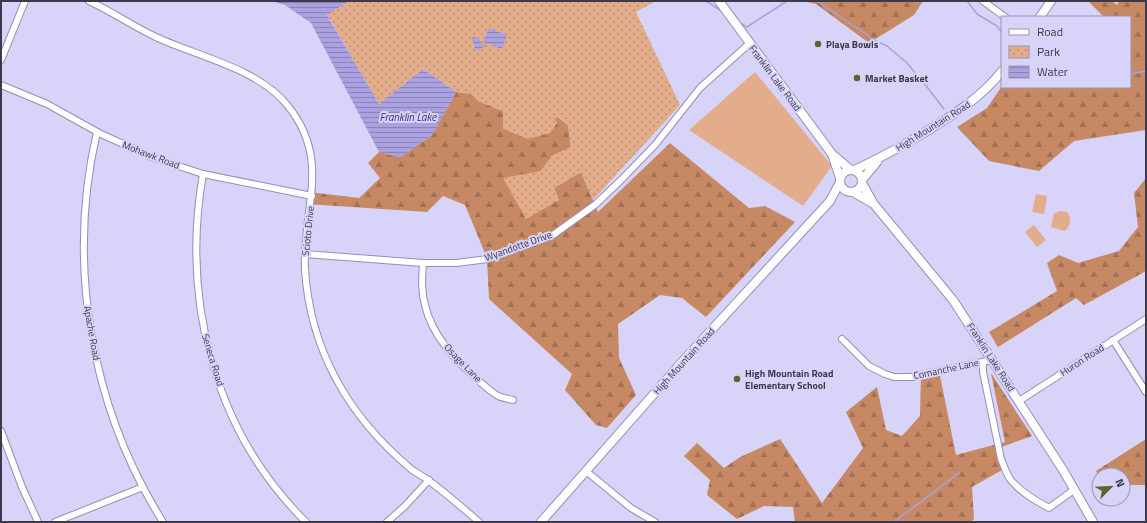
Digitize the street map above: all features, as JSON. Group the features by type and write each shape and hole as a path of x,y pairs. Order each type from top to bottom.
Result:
{"main road":[{"path":"1041,16 1051,1"},
{"name":"Franklin Lake Road","path":"720,2 832,154 852,170"},
{"name":"High Mountain Road","path":"852,170 879,160 966,107 1001,72"},
{"name":"Franklin Lake Road","path":"832,154 840,180"},
{"name":"High Mountain Road","path":"862,181 879,160"},
{"path":"852,170 860,175 862,181 859,188 851,192 843,188 840,180 844,172 852,170"},
{"name":"High Mountain Road","path":"541,522 683,361 830,201 840,180"},
{"name":"Franklin Lake Road","path":"862,181 873,204 953,300 987,361 1019,401 1075,490 1093,522"},
{"name":"Franklin Lake Road","path":"851,192 873,204"},
{"name":"High Mountain Road","path":"830,201 851,192"}],"street":[{"path":"1,60 25,1"},
{"name":"Scioto Drive","path":"89,1 160,39 249,75 269,87 290,109 300,124 305,136 312,169 312,196 305,254 306,286 313,321 324,356 341,388 361,419 373,433 413,470 429,480 479,522"},
{"path":"983,1 1005,16"},
{"name":"Wyandotte Drive","path":"305,254 423,263 456,263 488,258 553,235 596,204 621,180 655,145 700,88 750,43"},
{"name":"Mohawk Road","path":"1,85 47,104 97,132 154,158 203,174 312,196"},
{"name":"Apache Road","path":"97,132 89,174 85,210 84,262 88,314 106,396 123,444 143,487 163,522"},
{"name":"Seneca Road","path":"203,174 197,219 196,274 201,314 212,360 231,411 253,454 276,487 306,522"},
{"name":"Osage Lane","path":"423,263 422,286 425,306 434,328 442,342 458,361 490,390 503,398 513,400"},
{"name":"Huron Road","path":"1019,401 1146,319"},
{"name":"Comanche Lane","path":"842,339 869,366 881,373 894,377 912,377 987,361"},
{"path":"1113,340 1146,392"},
{"path":"987,361 983,372 1001,459 1010,480 1033,499 1049,508 1075,490"},
{"path":"1,431 22,487 38,522"},
{"path":"586,471 631,508 655,522"},
{"path":"387,522 405,506 429,480"},
{"path":"55,522 143,487"}],"green space":[{"path":"349,1 656,1 636,12 680,105 593,200 581,172 554,188 559,200 526,219 503,178 541,171 552,156 571,147 568,125 559,117 555,118 557,123 550,133 528,139 503,129 503,111 478,101 472,94 456,92 423,69 379,104 327,14"},
{"path":"803,1 923,1 914,15 869,43 816,4"},
{"path":"1088,1 1112,1 1117,5 1119,1 1146,1 1146,130 1074,141 1039,171 989,161 957,127 987,108 1001,87 1131,88 1131,16 1103,16"},
{"path":"755,72 832,166 803,206 689,130"},
{"path":"456,92 472,94 478,101 503,111 557,123 554,118 558,117 568,125 571,147 552,156 541,171 559,200 554,188 581,172 598,212 670,143 749,208 765,206 795,222 706,317 682,298 660,295 618,324 619,358 636,395 607,428 596,425 565,390 572,374 489,299 487,258 465,205 443,196 427,212 307,204 309,192 359,198 380,178 368,163 379,152 400,157 432,135"},
{"path":"1146,178 1146,271 1084,305 1076,298 998,347 989,332 1057,291 1047,263 1059,255 1078,263 1119,251 1138,227 1134,193"},
{"path":"1036,194 1047,196 1044,214 1032,212"},
{"path":"1060,211 1067,212 1070,217 1070,224 1065,231 1051,227 1054,213"},
{"path":"1034,225 1046,240 1037,247 1025,232"},
{"path":"939,371 956,455 1005,442 991,373 1032,436 996,449 1002,470 972,487 974,519 971,522 795,522 793,507 764,506 737,519 707,495 710,480 684,456 697,443 724,468 740,457 780,439 822,503 863,448 846,412 877,387 886,430 902,436 920,416 921,373"},
{"path":"1146,439 1146,485 1131,485 1131,467 1102,467"}],"water":[{"name":"Franklin Lake","path":"272,1 349,1 327,15 379,104 423,69 456,92 432,135 400,157 379,152 311,23 285,5"},
{"path":"489,28 507,35 502,49 487,43 481,49 476,50 472,40 473,36 480,40 481,45 484,44 485,42 483,41"}],"waterway":[{"path":"706,1 723,12"},
{"path":"740,23 747,27 787,1"},
{"path":"817,1 876,41 887,46 907,63 944,109"},
{"path":"967,1 977,14 997,26 1001,32"},
{"path":"1131,74 1146,71"},
{"path":"894,522 959,473"}],"place":[{"name":"Playa Bowls","path":"818,44"},
{"name":"Market Basket","path":"857,78"},
{"name":"High Mountain Road Elementary School","path":"737,379"}]}
